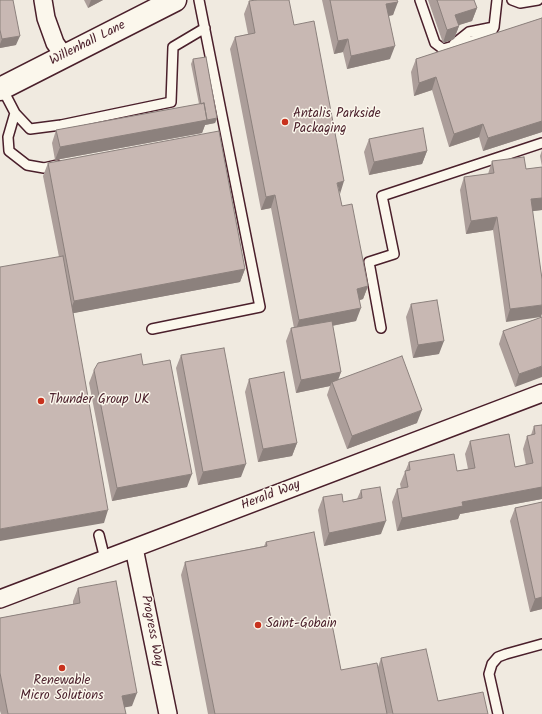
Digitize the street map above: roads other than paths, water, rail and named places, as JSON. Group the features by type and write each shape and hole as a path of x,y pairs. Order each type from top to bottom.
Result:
{"street":[{"path":"43,0 46,18 55,43 64,56"},
{"name":"Willenhall Lane","path":"1,88 170,1"},
{"name":"Herald Way","path":"0,598 542,393"},
{"name":"Progress Way","path":"134,548 168,714"}],"lane":[{"path":"152,329 260,307 222,135 205,28 199,0"},
{"path":"420,0 435,43 443,49 453,46 469,32 494,27 497,0"},
{"path":"512,0 520,3 538,0"},
{"path":"1,88 15,113 30,129 61,125 171,102 173,47 205,28"},
{"path":"15,113 8,137 9,152 27,165 44,168 66,163"},
{"path":"381,328 369,262 394,254 382,196 542,144"},
{"path":"99,535 105,559"},
{"path":"498,714 489,674 492,664 498,658 506,654 542,644"}],"place":[{"name":"Antalis Parkside Packaging","path":"285,122"},
{"name":"Thunder Group UK","path":"41,401"},
{"name":"Saint-Gobain","path":"258,625"},
{"name":"Renewable Micro Solutions","path":"62,668"}]}
